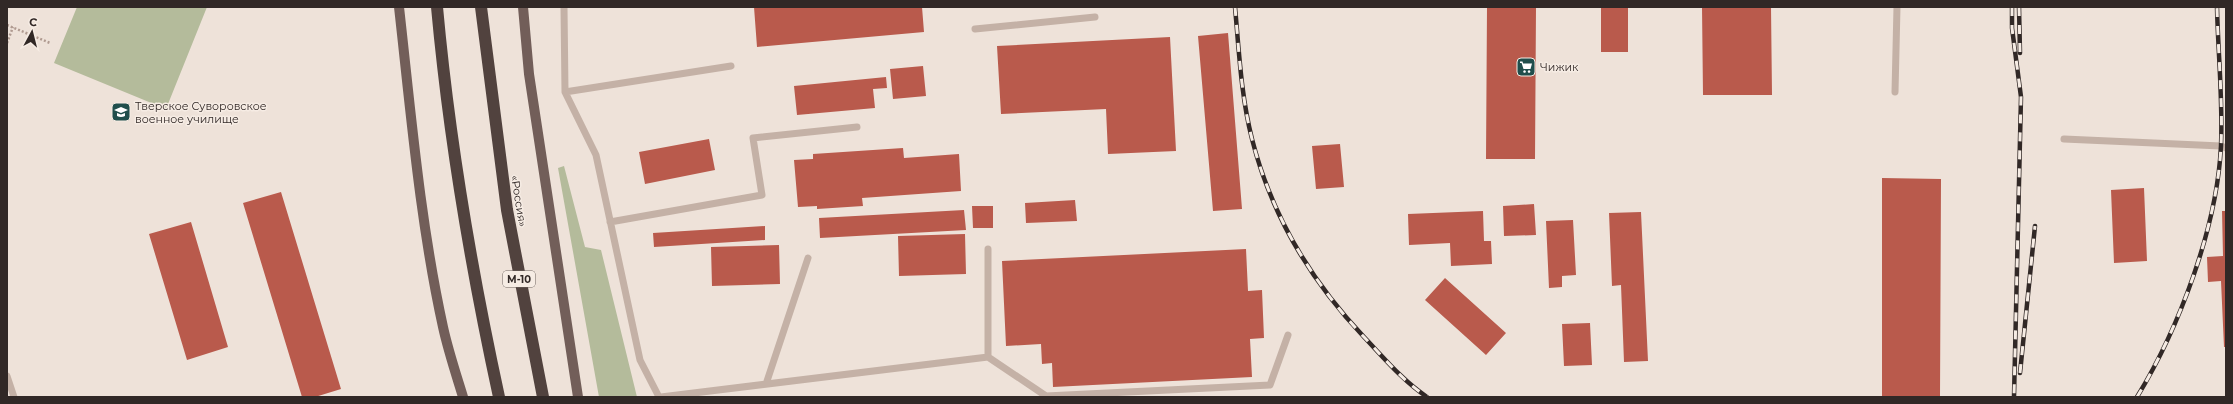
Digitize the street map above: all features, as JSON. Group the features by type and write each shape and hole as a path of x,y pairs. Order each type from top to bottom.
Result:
{"highway":[{"path":"437,7 456,166 476,287 499,397"},
{"name":"«Россия»","path":"481,7 500,160 523,298 543,397"}],"main road":[{"path":"399,7 419,183 435,287 443,328 463,397"},
{"path":"523,7 528,74 578,397"}],"lane":[{"path":"564,7 565,92 596,155 640,360 660,397 988,357 1046,396 1270,385 1288,336"},
{"path":"1895,92 1897,7"},
{"path":"975,29 1095,17"},
{"path":"565,92 731,66"},
{"path":"610,222 762,195 753,138 858,127"},
{"path":"2064,139 2221,146 2226,148"},
{"path":"988,250 988,357"},
{"path":"766,384 808,258"},
{"path":"7,376 14,397"}],"path":[{"path":"7,25 50,43"},
{"path":"7,43 13,28"}],"green space":[{"path":"77,7 207,7 166,109 54,63"},
{"path":"564,166 585,247 601,250 637,397 599,397 558,168"}],"building":[{"path":"754,7 922,7 924,32 757,47"},
{"path":"1487,7 1536,7 1535,159 1486,159"},
{"path":"1601,7 1628,7 1628,52 1601,52"},
{"path":"1702,7 1771,7 1772,95 1703,95"},
{"path":"1228,33 1242,209 1213,211 1198,36"},
{"path":"1170,37 1176,151 1108,154 1106,109 1001,114 997,46"},
{"path":"923,66 926,96 893,99 890,69"},
{"path":"886,77 887,88 873,89 875,108 797,115 794,86"},
{"path":"709,139 715,170 645,184 639,152"},
{"path":"1340,144 1344,187 1316,189 1312,146"},
{"path":"903,148 904,158 959,154 961,191 862,198 863,206 817,209 817,206 798,207 794,160 813,159 813,154"},
{"path":"1882,178 1941,179 1940,397 1882,397"},
{"path":"2144,188 2147,261 2114,263 2111,190"},
{"path":"281,192 341,389 315,397 302,397 243,203"},
{"path":"1075,200 1077,221 1026,223 1025,203"},
{"path":"1534,204 1536,235 1504,236 1503,206"},
{"path":"972,206 993,206 993,228 973,228"},
{"path":"964,210 966,230 820,238 819,218"},
{"path":"1483,211 1484,241 1491,241 1492,264 1451,266 1450,243 1409,245 1408,214"},
{"path":"2222,211 2226,211 2226,347 2224,347 2221,281 2208,282 2207,257 2223,256"},
{"path":"1641,212 1648,361 1624,362 1621,285 1612,286 1609,213"},
{"path":"1573,220 1576,275 1562,276 1562,287 1549,288 1546,221"},
{"path":"191,222 228,347 187,360 149,234"},
{"path":"765,226 765,240 654,247 653,233"},
{"path":"965,234 966,274 899,276 898,236"},
{"path":"779,245 780,284 712,286 711,247"},
{"path":"1246,249 1248,291 1262,290 1264,338 1250,339 1252,377 1053,387 1052,363 1042,364 1041,344 1006,346 1002,261"},
{"path":"1445,278 1506,333 1486,355 1425,300"},
{"path":"1590,323 1592,365 1564,366 1562,324"}],"railway":[{"path":"1235,7 1241,73 1248,123 1260,167 1282,220 1310,270 1345,315 1394,369 1418,391 1427,397"},
{"path":"2012,7 2012,28 2021,97 2014,397"},
{"path":"2019,7 2020,53"},
{"path":"2137,397 2153,370 2181,309 2204,243 2212,210 2218,177 2221,146 2221,94 2217,7"},
{"path":"2020,373 2035,226"}],"place":[{"name":"Чижик","path":"1526,67"},
{"name":"Тверское Суворовское военное училище","path":"121,112"}]}
